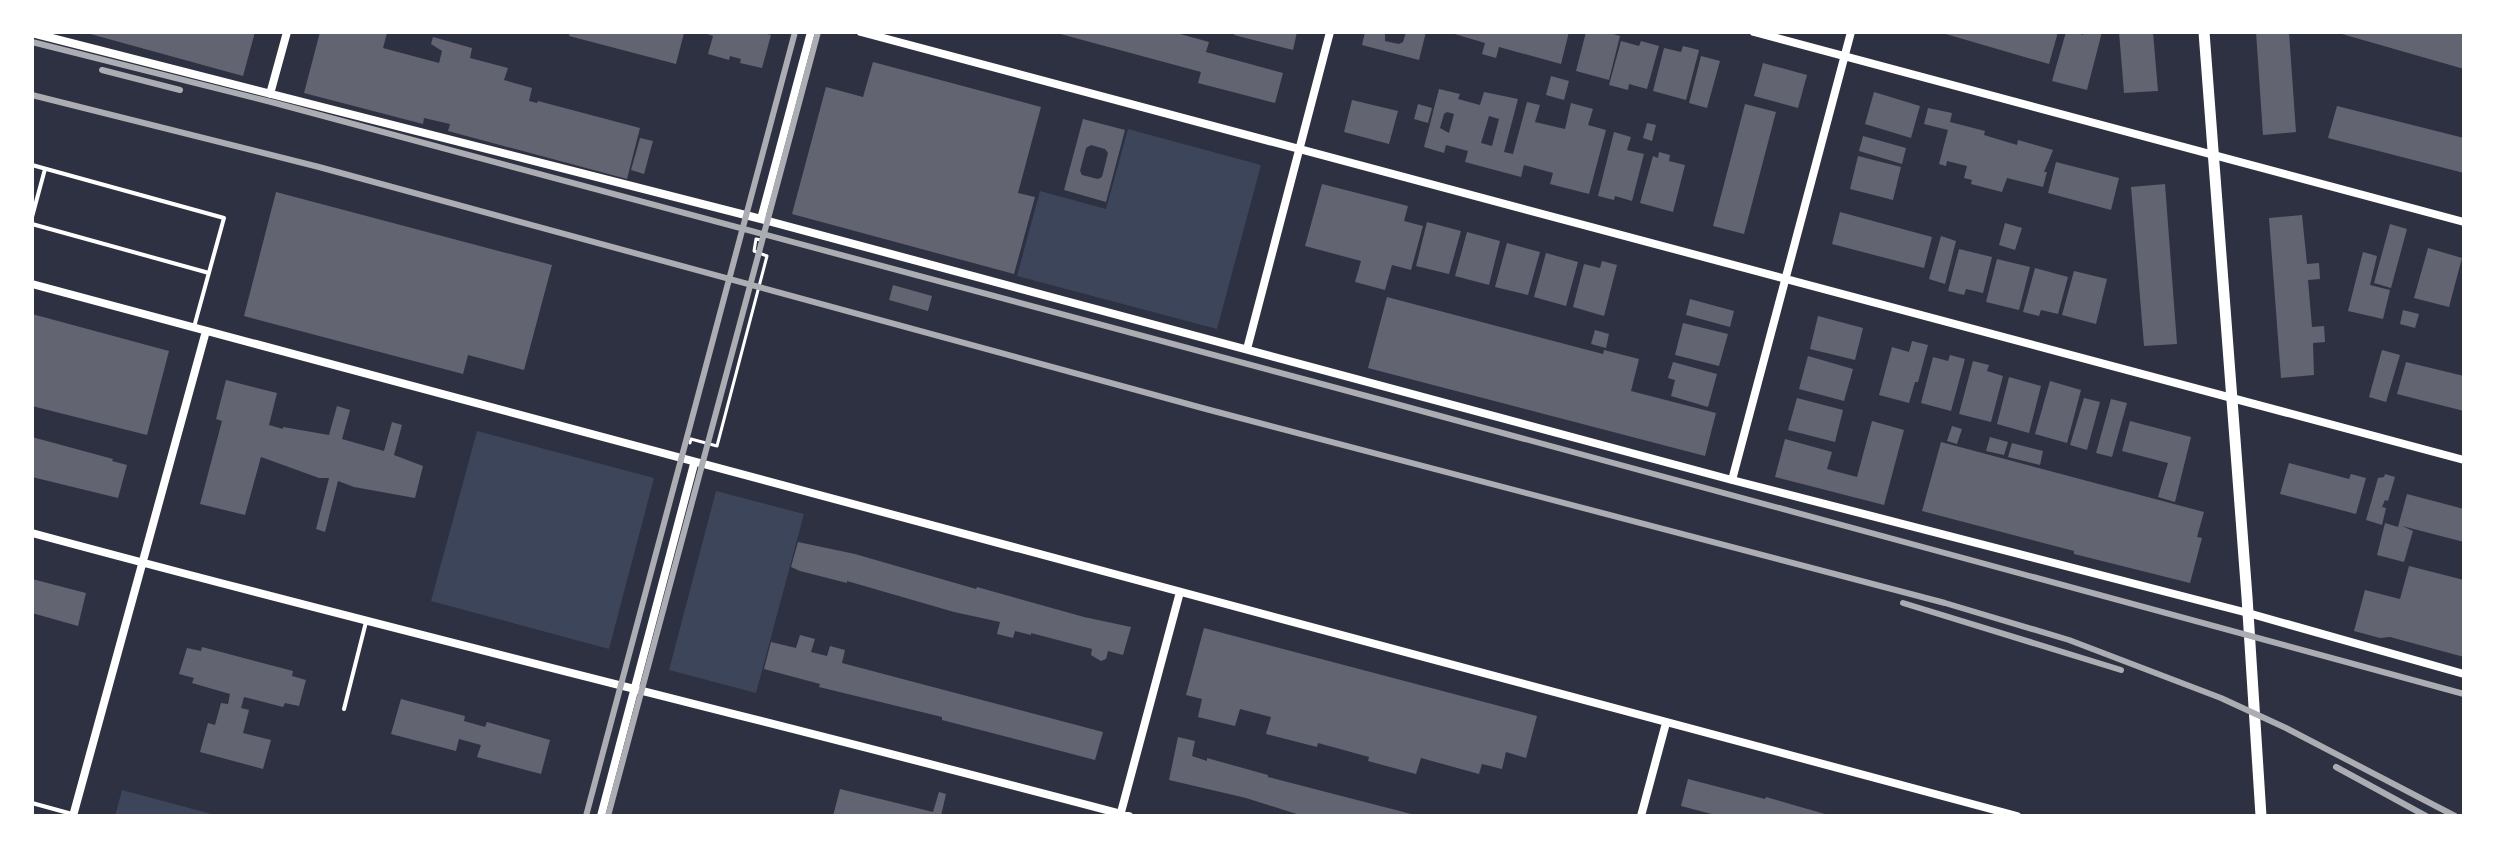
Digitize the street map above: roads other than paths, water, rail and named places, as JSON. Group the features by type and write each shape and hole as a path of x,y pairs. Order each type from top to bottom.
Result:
{"street":[{"path":"270,94 287,32"},
{"path":"761,219 811,32"},
{"path":"861,32 2464,460"},
{"path":"1247,349 1330,32"},
{"path":"1754,32 2464,222"},
{"path":"1732,480 1851,32"},
{"path":"2204,32 2261,816"},
{"path":"32,33 761,219 1732,480 2248,613 2464,674"},
{"path":"32,284 694,464 2017,816"},
{"path":"74,815 206,331"},
{"path":"601,816 694,464"},
{"path":"32,533 366,622 635,687 1123,815 1180,592"},
{"path":"1641,816 1666,723"}],"lane":[{"path":"32,165 224,218 194,327"},
{"path":"32,217 45,169"},
{"path":"32,224 209,273"},
{"path":"344,709 366,622"},
{"path":"32,803 74,815"}],"railway":[{"path":"586,816 795,32"},
{"path":"608,816 818,32"},
{"path":"32,42 275,103 2464,694"},
{"path":"102,70 180,90"},
{"path":"32,95 319,167 1206,409 1945,603 2069,640 2221,698 2286,728 2455,816"},
{"path":"1903,603 2121,670"},
{"path":"2336,767 2426,816"}]}
